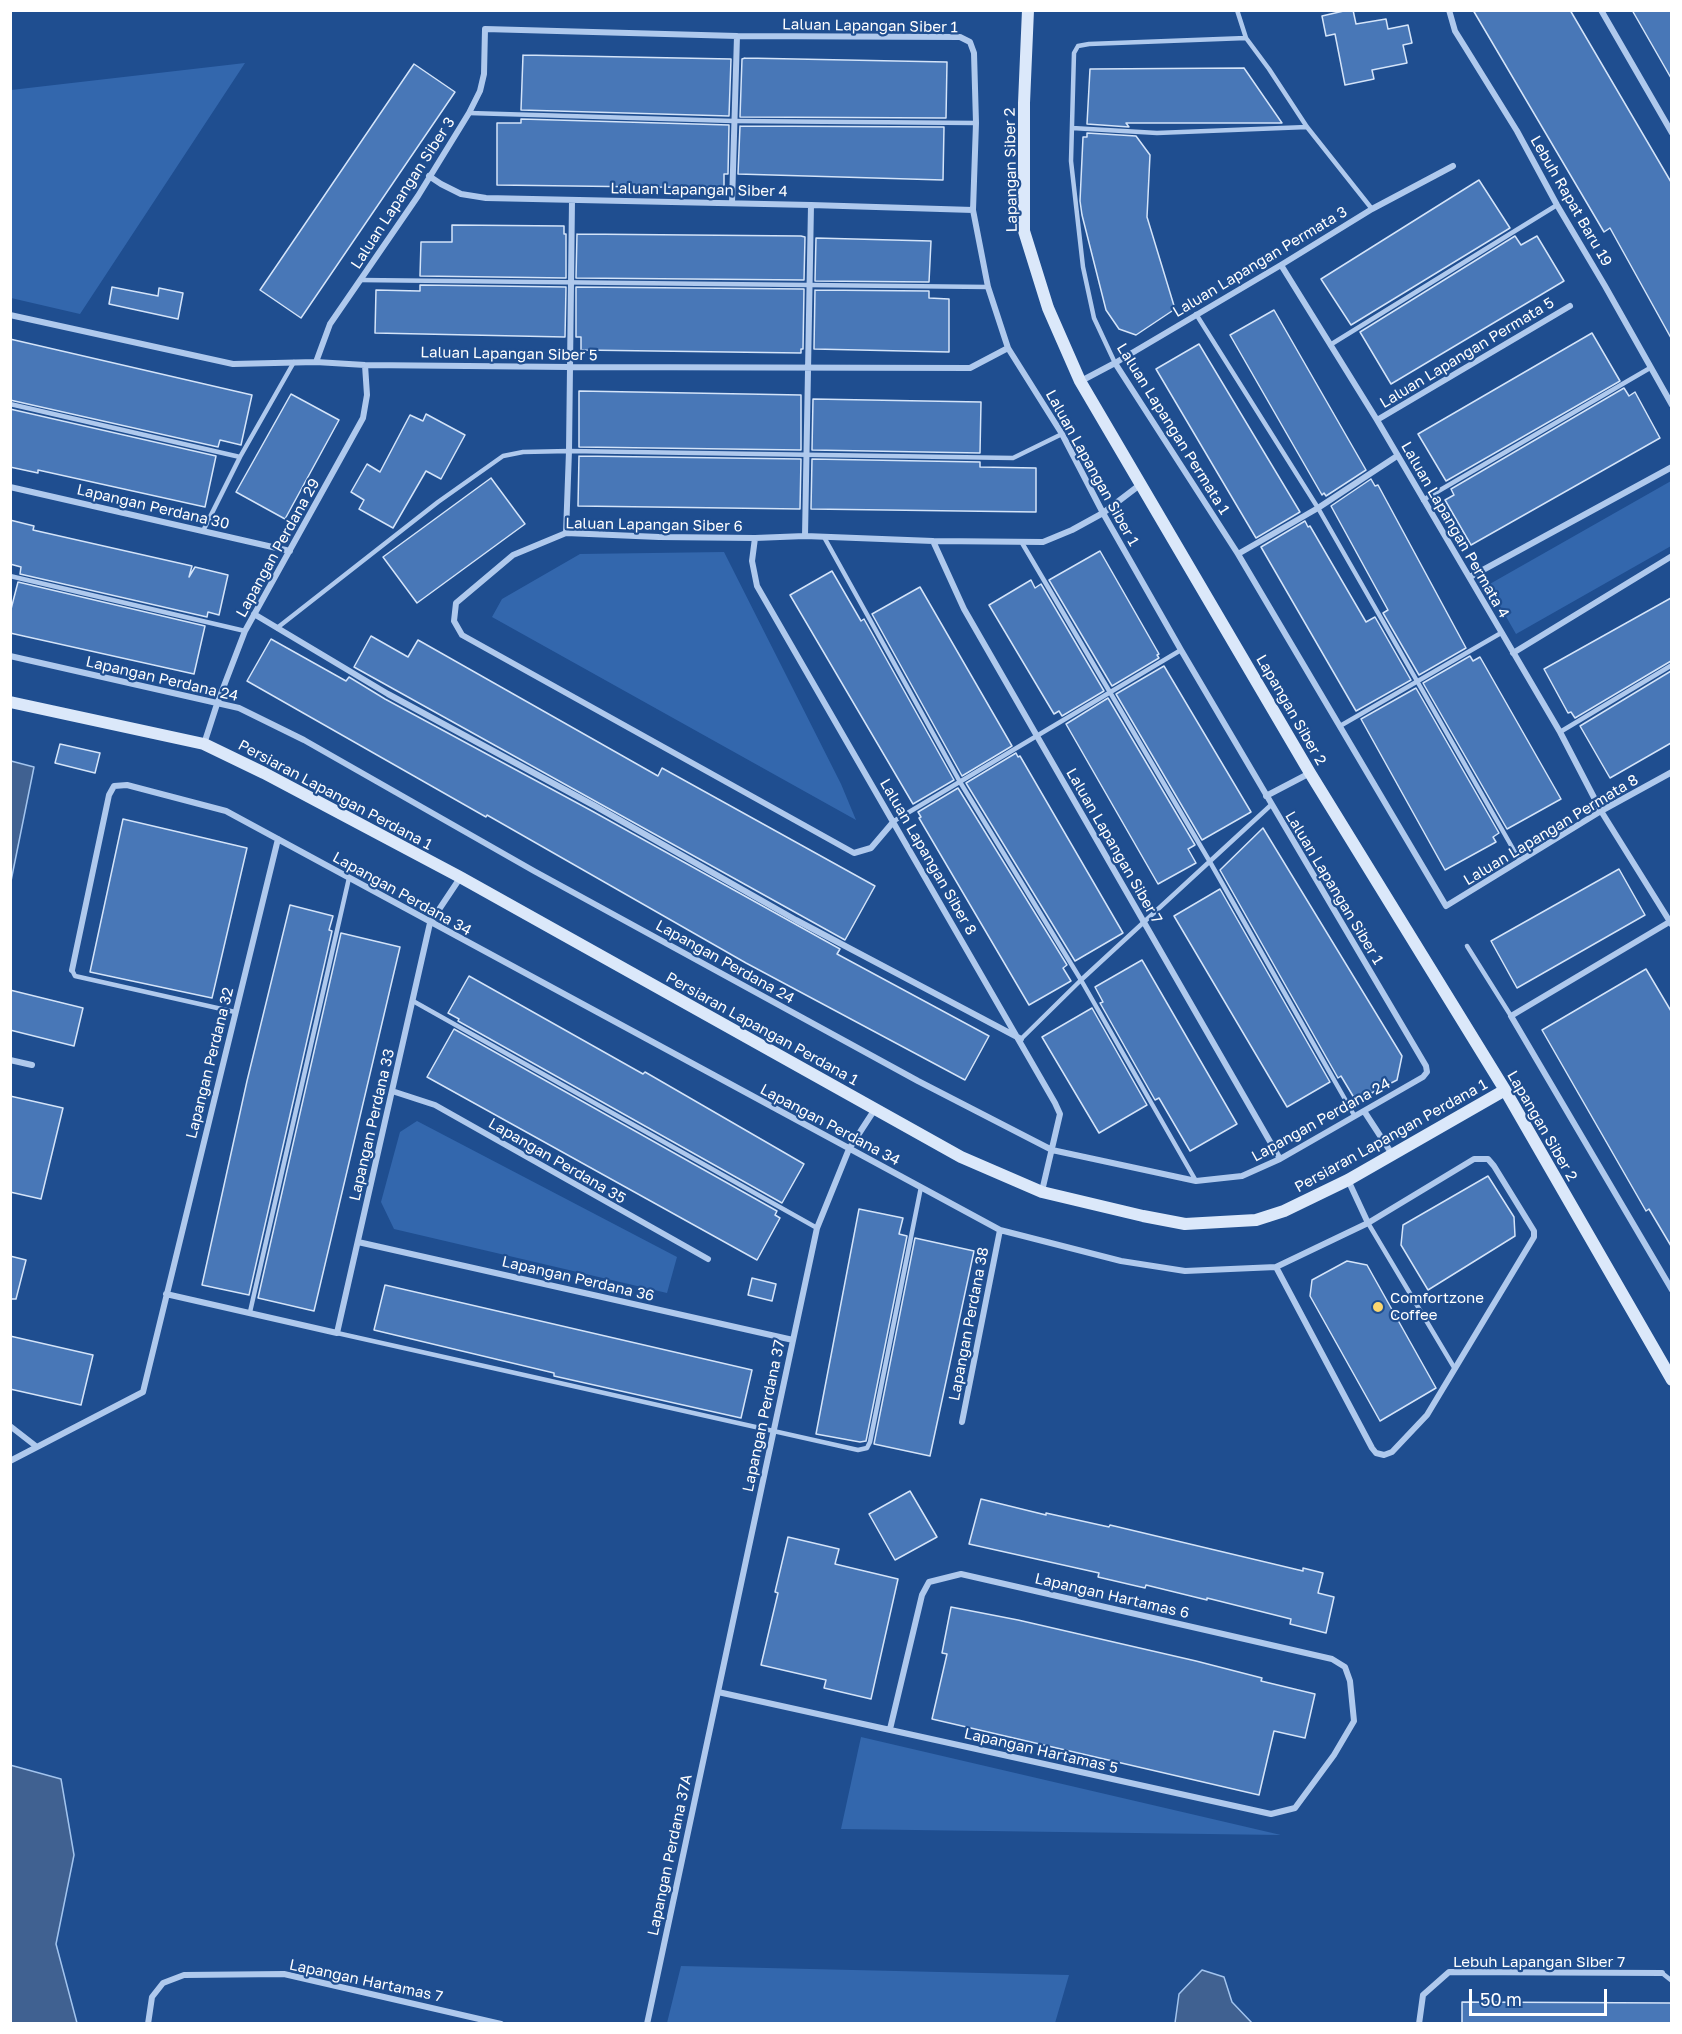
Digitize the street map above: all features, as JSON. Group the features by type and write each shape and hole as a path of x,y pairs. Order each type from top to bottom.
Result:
{"street":[{"name":"Lapangan Siber 2","path":"1028,10 1024,103 1024,231 1048,308 1080,381 1310,773 1505,1090 1671,1380"},
{"name":"Lebuh Rapat Baru 19","path":"1449,10 1455,31 1517,131 1671,405"},
{"path":"1602,10 1671,133"},
{"name":"Laluan Lapangan Siber 1","path":"485,29 737,36 960,38 970,42 974,53 976,123 974,210 988,286 1008,348 1062,434 1103,513 1181,650 1420,1056 1427,1072"},
{"name":"Laluan Lapangan Siber 3","path":"316,362 330,324 429,176 480,92 484,74 485,29"},
{"path":"732,203 737,36"},
{"name":"Laluan Lapangan Permata 3","path":"1080,381 1115,363 1372,209 1454,165"},
{"name":"Laluan Lapangan Siber 4","path":"429,176 461,194 478,197 974,210"},
{"path":"566,532 572,200"},
{"path":"805,536 811,205"},
{"name":"Laluan Lapangan Permata 4","path":"1281,265 1377,420 1470,577 1560,732 1601,812 1671,923"},
{"name":"Laluan Lapangan Permata 5","path":"1377,420 1569,306"},
{"name":"Laluan Lapangan Siber 5","path":"10,315 233,364 316,362 365,365 569,367 970,368 1008,348"},
{"name":"Laluan Lapangan Permata 1","path":"1115,363 1238,554 1444,903"},
{"name":"Lapangan Perdana 29","path":"204,744 245,631 363,418 367,395 365,365"},
{"path":"1238,554 1397,456"},
{"path":"1470,577 1671,467"},
{"name":"Laluan Lapangan Siber 6","path":"894,821 871,848 854,854 462,635 454,621 456,603 513,555 566,532 659,537 805,536 1043,542 1072,530 1103,513 1142,484"},
{"name":"Lapangan Perdana 30","path":"10,487 290,551"},
{"name":"Laluan Lapangan Siber 8","path":"755,538 752,561 757,586 1021,1039 1060,1114 1042,1192"},
{"name":"Laluan Lapangan Siber 7","path":"933,541 964,609 1280,1159"},
{"path":"1513,653 1671,556"},
{"path":"254,614 388,694 595,806 796,920 1021,1039"},
{"name":"Lapangan Perdana 24","path":"10,656 239,708 304,740 524,865 918,1082 1052,1150 1196,1181 1242,1176 1280,1159 1424,1077 1427,1072"},
{"name":"Persiaran Lapangan Perdana 1","path":"10,702 204,744 264,772 460,877 961,1157 1042,1192 1185,1224 1256,1220 1284,1211 1348,1180 1505,1090"},
{"name":"Laluan Lapangan Permata 8","path":"1444,903 1446,906 1450,905 1601,812 1671,772"},
{"path":"1266,796 1310,773"},
{"name":"Lapangan Perdana 34","path":"72,970 109,795 114,786 127,785 226,811 1000,1230 1121,1261 1185,1271 1276,1266 1368,1223 1474,1159 1488,1159 1534,1231 1534,1237 1455,1369"},
{"name":"Lapangan Perdana 32","path":"10,1461 143,1392 278,839"},
{"path":"430,923 460,877"},
{"name":"Lapangan Perdana 33","path":"337,1333 430,923"},
{"path":"1671,923 1511,1016 1671,1290"},
{"path":"10,1060 32,1065"},
{"name":"Lapangan Perdana 35","path":"392,1091 435,1105 708,1259"},
{"name":"Lapangan Perdana 37","path":"718,1692 817,1228 849,1149 875,1109"},
{"path":"1364,1110 1392,1154"},
{"path":"1348,1180 1368,1223"},
{"name":"Lapangan Perdana 38","path":"962,1422 1000,1230"},
{"name":"Lapangan Perdana 36","path":"358,1242 792,1340"},
{"path":"1276,1266 1372,1448 1377,1453 1384,1455 1392,1452 1427,1415 1455,1369"},
{"path":"166,1294 337,1333"},
{"path":"10,1426 37,1448"},
{"name":"Lapangan Hartamas 6","path":"890,1729 922,1595 929,1582 961,1574 1332,1659 1345,1667 1350,1681 1354,1721 1334,1755"},
{"name":"Lapangan Hartamas 5","path":"718,1692 1271,1814 1295,1808 1334,1755"},
{"name":"Lapangan Perdana 37A","path":"647,2024 718,1692"},
{"name":"Lebuh Lapangan Siber 7","path":"1419,2024 1423,1995 1449,1972 1662,1973"},
{"name":"Lapangan Hartamas 7","path":"148,2024 152,1997 163,1983 184,1975 284,1974 501,2024"}],"lane":[{"path":"1237,10 1246,38 1307,127 1372,209"},
{"name":"Laluan Lapangan Permata 1","path":"1115,363 1094,318 1083,267 1071,161 1074,53 1078,46 1089,44 1246,38"},
{"path":"469,113 734,121 976,123"},
{"path":"1072,128 1157,133 1307,127"},
{"path":"1330,345 1557,205"},
{"path":"360,280 571,280 988,286"},
{"path":"1196,314 1317,507 1520,862"},
{"path":"203,531 240,457 294,362"},
{"path":"1424,500 1650,368"},
{"path":"10,404 240,457"},
{"path":"277,628 438,502 503,456 523,452 569,451 1013,458 1062,434"},
{"path":"824,537 960,782 1081,980 1196,1181"},
{"path":"1022,543 1210,862 1354,1116"},
{"path":"10,576 245,631"},
{"path":"1340,726 1501,633"},
{"path":"894,821 1181,650"},
{"path":"1560,732 1671,665"},
{"path":"1021,1039 1081,980 1271,805"},
{"path":"249,1312 349,878"},
{"path":"1467,946 1511,1016"},
{"path":"72,970 75,976 235,1012"},
{"path":"412,1001 817,1228"},
{"path":"337,1333 858,1450 867,1448 921,1187"},
{"path":"1368,1223 1455,1369"},
{"path":"1662,1973 1671,1981"}],"shaded area":[{"path":"245,63 80,314 11,298 11,90"},
{"path":"1671,481 1671,546 1516,634 1488,585"},
{"path":"724,552 841,784 856,820 492,617 502,599 580,554"},
{"path":"10,761 34,767 11,881"},
{"path":"417,1121 677,1257 667,1293 394,1229 381,1202 400,1132"},
{"path":"861,1737 1281,1835 841,1829"},
{"path":"10,1765 61,1779 74,1855 56,1944 77,2023 11,2023"},
{"path":"681,1966 1069,1975 1055,2023 667,2023"},
{"path":"1202,1970 1224,1977 1232,2002 1252,2023 1175,2023 1179,1994"}],"building":[{"path":"1353,10 1356,24 1386,19 1388,29 1408,25 1412,43 1403,45 1407,63 1372,70 1374,79 1345,85 1335,34 1326,36 1322,16"},
{"path":"1473,10 1570,10 1671,182 1671,338 1610,228 1604,232"},
{"path":"1632,10 1671,10 1671,78"},
{"path":"523,55 731,59 729,116 521,110"},
{"path":"742,59 947,62 946,118 740,117"},
{"path":"414,64 455,92 301,318 260,290"},
{"path":"1244,68 1282,123 1126,123 1129,127 1087,124 1090,69"},
{"path":"521,119 729,125 728,174 724,174 724,188 497,185 497,123 521,123"},
{"path":"740,126 944,127 943,180 738,174"},
{"path":"1087,133 1136,136 1150,155 1147,217 1175,309 1136,335 1119,329 1106,310 1082,215 1080,201 1083,137 1087,137"},
{"path":"1479,180 1510,228 1351,325 1321,279"},
{"path":"452,225 564,226 566,278 420,276 421,242 452,242"},
{"path":"577,234 801,236 805,237 804,280 576,278"},
{"path":"1515,236 1521,245 1537,236 1564,281 1391,384 1360,332"},
{"path":"816,238 931,241 929,282 815,281"},
{"path":"420,285 566,287 565,337 375,333 376,290 420,291"},
{"path":"112,287 158,296 159,288 183,293 178,319 109,304"},
{"path":"576,287 804,289 803,349 801,353 581,350 581,337 576,337"},
{"path":"815,290 929,291 929,298 949,299 949,352 814,349"},
{"path":"1274,310 1366,470 1326,496 1324,493 1322,495 1230,335"},
{"path":"1592,333 1620,381 1446,481 1418,434"},
{"path":"10,339 252,395 241,445 220,440 218,447 10,400"},
{"path":"1199,344 1300,512 1256,538 1156,369"},
{"path":"1624,388 1629,396 1635,392 1660,438 1471,545 1445,500 1454,495 1451,489"},
{"path":"579,391 801,395 801,450 579,447"},
{"path":"291,394 339,420 285,519 236,492"},
{"path":"813,399 981,402 980,453 812,450"},
{"path":"10,409 216,456 205,507 38,470 38,473 10,467"},
{"path":"426,414 465,435 441,479 426,471 393,528 359,509 364,500 351,492 367,464 380,472 410,415 423,421"},
{"path":"579,456 801,459 800,509 578,506"},
{"path":"812,459 980,462 980,467 1036,468 1036,512 811,509"},
{"path":"491,478 525,524 417,603 383,557"},
{"path":"1371,479 1375,486 1378,485 1466,648 1419,675 1383,613 1388,610 1331,506"},
{"path":"10,520 34,526 33,530 192,566 189,577 195,567 228,575 219,615 208,612 207,617 20,574 21,567 10,564"},
{"path":"1305,521 1366,622 1375,617 1411,680 1356,711 1261,547"},
{"path":"1100,551 1159,654 1157,655 1159,658 1112,686 1049,580"},
{"path":"832,571 861,621 864,619 954,780 913,804 790,595"},
{"path":"1031,580 1035,588 1041,584 1104,691 1062,716 1059,711 1054,714 989,605"},
{"path":"18,582 205,626 194,674 10,633 10,613"},
{"path":"920,587 1012,746 962,776 872,614"},
{"path":"1671,598 1671,661 1575,718 1571,712 1568,713 1544,669"},
{"path":"371,636 408,657 418,640 658,776 662,768 875,886 845,940 354,667"},
{"path":"271,639 346,681 349,677 385,699 592,811 840,949 837,954 989,1036 965,1080 746,963 247,681"},
{"path":"1470,656 1473,661 1480,657 1561,799 1507,829 1423,683"},
{"path":"1164,666 1251,812 1202,840 1116,694"},
{"path":"1671,671 1671,743 1610,778 1580,726"},
{"path":"1416,688 1499,833 1493,837 1496,842 1445,870 1361,719"},
{"path":"1108,698 1195,845 1188,849 1196,863 1158,884 1066,724"},
{"path":"60,744 100,753 95,773 55,763"},
{"path":"1016,753 1018,757 1020,756 1123,933 1075,961 966,783"},
{"path":"958,788 1067,965 1063,968 1071,981 1029,1005 919,818 921,817 918,812"},
{"path":"123,819 247,848 212,998 90,972"},
{"path":"1263,828 1402,1056 1397,1080 1356,1101 1341,1076 1338,1078 1220,870"},
{"path":"1619,869 1645,915 1517,988 1491,941"},
{"path":"1220,889 1330,1082 1287,1107 1174,916"},
{"path":"290,905 333,916 329,930 332,931 249,1295 202,1285 247,1081"},
{"path":"341,933 400,947 314,1311 258,1298"},
{"path":"1142,960 1237,1124 1190,1151 1159,1098 1155,1100 1100,1003 1103,1002 1095,987"},
{"path":"1646,969 1671,1011 1671,1246 1649,1209 1646,1211 1542,1030"},
{"path":"469,976 643,1074 645,1072 804,1164 782,1203 458,1021 459,1019 448,1013"},
{"path":"10,990 83,1008 74,1046 10,1030"},
{"path":"1092,1008 1147,1105 1099,1133 1042,1037"},
{"path":"454,1029 777,1211 775,1215 780,1218 757,1260 427,1077"},
{"path":"10,1096 63,1108 41,1199 10,1192"},
{"path":"1488,1176 1514,1217 1515,1236 1428,1290 1401,1245 1403,1225"},
{"path":"859,1209 903,1218 899,1234 907,1236 866,1441 860,1442 816,1434"},
{"path":"915,1238 974,1251 930,1456 874,1444"},
{"path":"10,1256 26,1260 16,1299 10,1299"},
{"path":"1347,1261 1367,1265 1436,1388 1380,1421 1310,1296 1312,1280"},
{"path":"752,1278 776,1284 772,1301 748,1295"},
{"path":"385,1285 752,1370 741,1418 554,1376 554,1373 374,1330"},
{"path":"10,1336 93,1355 81,1405 10,1389"},
{"path":"910,1491 937,1537 895,1560 869,1514"},
{"path":"981,1499 1046,1515 1046,1513 1109,1527 1110,1525 1303,1571 1303,1568 1323,1573 1318,1593 1334,1597 1326,1633 1290,1624 1291,1619 1207,1598 1207,1600 1146,1585 1145,1588 1098,1577 1099,1573 969,1544"},
{"path":"788,1537 839,1549 835,1564 898,1579 871,1699 824,1688 826,1680 761,1665"},
{"path":"951,1607 1196,1661 1262,1678 1261,1681 1315,1694 1305,1738 1274,1731 1259,1795 932,1719 947,1654 942,1653"},
{"path":"1462,2002 1671,2003 1671,2024 1462,2024"}],"place":[{"name":"Comfortzone Coffee","path":"1378,1307"}]}
